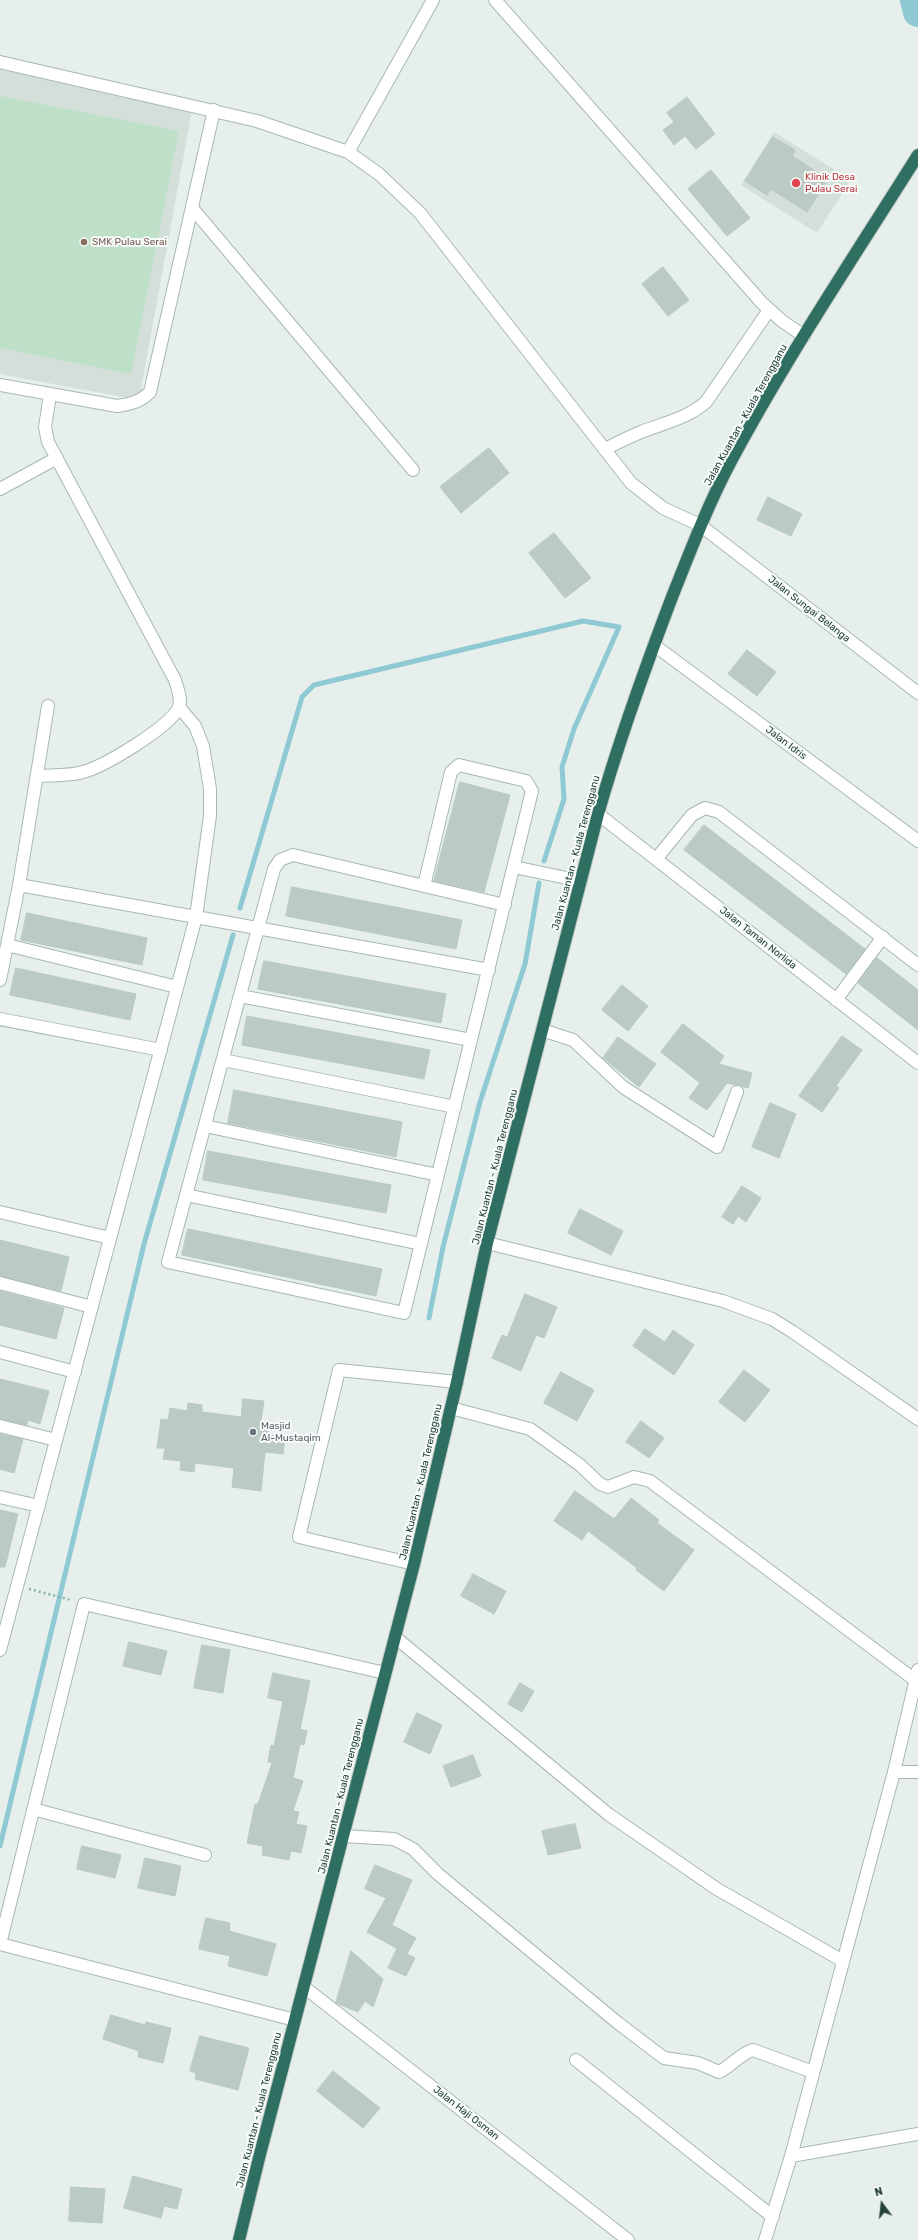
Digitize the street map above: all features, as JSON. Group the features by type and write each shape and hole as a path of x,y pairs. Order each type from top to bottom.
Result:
{"highway":[{"name":"Jalan Kuantan - Kuala Terengganu","path":"239,2240 414,1564 457,1382 487,1243 580,881 613,760 654,645 700,525 729,465 804,336 918,156"}],"street":[{"path":"348,152 433,0"},
{"path":"495,0 769,310 804,336"},
{"name":"Jalan Sungai Belanga","path":"0,62 257,121 348,152 379,174 420,212 636,487 663,508 700,525 918,693"},
{"path":"0,385 117,406 134,404 143,400 150,392 193,209 214,110"},
{"path":"193,209 413,470"},
{"path":"605,449 639,433 698,409 706,402 769,310"},
{"path":"37,776 83,772 110,761 166,723 179,707 180,698 175,680 48,442 45,427 50,395"},
{"path":"0,489 57,458"},
{"name":"Jalan Idris","path":"654,645 918,841"},
{"path":"0,980 19,885 48,706"},
{"path":"0,1650 196,917 210,816 210,789 203,746 195,726 179,707"},
{"path":"424,886 451,772 459,765 526,781 532,791 404,1313 168,1262 274,869 280,860 293,855 504,905"},
{"path":"656,859 692,815 706,808 719,812 918,965"},
{"name":"Jalan Taman Norlida","path":"598,814 918,1063"},
{"path":"514,867 580,881"},
{"path":"19,885 489,970"},
{"path":"836,1000 883,937"},
{"path":"7,945 177,987"},
{"path":"240,996 471,1040"},
{"path":"0,1019 161,1050"},
{"path":"542,1030 573,1040 623,1087 717,1147 737,1092"},
{"path":"222,1060 455,1107"},
{"path":"205,1126 438,1175"},
{"path":"186,1196 421,1244"},
{"path":"0,1212 110,1238"},
{"path":"487,1243 723,1301 772,1319 794,1332 918,1419"},
{"path":"0,1283 92,1307"},
{"path":"0,1352 75,1372"},
{"path":"414,1564 300,1537 338,1370 457,1382"},
{"path":"451,1408 530,1429 574,1460 600,1484 608,1488 634,1477 650,1482 917,1675 894,1772 766,2240"},
{"path":"0,1426 56,1440"},
{"path":"0,1497 39,1506"},
{"path":"295,2020 0,1944 84,1604 385,1673"},
{"path":"395,1637 608,1814 717,1889 843,1961"},
{"path":"894,1772 918,1772"},
{"path":"33,1809 206,1855"},
{"path":"343,1836 394,1839 413,1849 444,1878 618,2023 664,2058 698,2063 719,2072 729,2068 744,2052 753,2050 813,2072"},
{"name":"Jalan Haji Osman","path":"304,1987 628,2240"},
{"path":"576,2060 773,2217"},
{"path":"790,2156 918,2134"}],"path":[{"path":"17,1586 84,1604"}],"shaded area":[{"name":"SMK Pulau Serai","path":"0,69 192,110 139,400 0,374"},
{"name":"Klinik Desa Pulau Serai","path":"774,132 851,180 817,233 741,185"}],"green space":[{"name":"SMK Pulau Serai","path":"0,96 179,131 131,374 0,348"}],"building":[{"path":"687,97 715,134 696,149 685,136 674,145 663,130 674,122 667,113"},
{"path":"773,137 795,150 792,156 828,179 807,212 771,189 767,195 745,181"},
{"path":"711,170 750,218 727,236 688,189"},
{"path":"663,267 689,300 668,316 642,284"},
{"path":"489,448 509,473 461,513 440,487"},
{"path":"768,497 802,514 791,536 757,520"},
{"path":"554,533 591,578 565,598 529,553"},
{"path":"747,650 776,672 757,696 728,674"},
{"path":"460,782 510,795 484,892 434,881"},
{"path":"704,825 865,949 846,974 684,850"},
{"path":"292,887 462,920 456,949 286,916"},
{"path":"27,913 147,938 142,965 21,940"},
{"path":"877,958 918,990 918,1030 858,983"},
{"path":"264,961 446,994 441,1023 258,989"},
{"path":"16,968 136,994 130,1020 10,995"},
{"path":"622,985 648,1006 628,1031 602,1010"},
{"path":"247,1016 430,1050 424,1079 242,1045"},
{"path":"683,1024 724,1056 719,1064 752,1073 748,1088 727,1083 707,1110 689,1098 700,1083 661,1052"},
{"path":"842,1036 862,1050 836,1086 839,1088 822,1112 799,1096"},
{"path":"618,1037 656,1064 639,1087 603,1058"},
{"path":"234,1090 402,1122 396,1157 228,1123"},
{"path":"770,1103 796,1114 779,1158 752,1147"},
{"path":"208,1151 391,1185 386,1213 203,1180"},
{"path":"742,1186 761,1198 746,1222 738,1216 733,1224 722,1217"},
{"path":"580,1209 623,1231 611,1255 568,1233"},
{"path":"188,1229 382,1269 376,1296 182,1255"},
{"path":"0,1240 69,1257 61,1291 0,1276"},
{"path":"0,1291 64,1308 56,1339 0,1325"},
{"path":"525,1294 557,1307 544,1338 536,1335 521,1371 492,1358 502,1335 507,1337"},
{"path":"645,1329 665,1342 673,1330 694,1345 674,1375 633,1346"},
{"path":"744,1370 770,1390 745,1422 719,1402"},
{"path":"561,1372 594,1390 577,1421 544,1403"},
{"path":"0,1379 49,1391 40,1424 28,1420 27,1425 0,1419"},
{"path":"243,1399 264,1401 261,1421 269,1422 268,1435 285,1437 283,1454 265,1452 261,1491 232,1487 234,1468 195,1463 194,1472 180,1470 181,1461 163,1459 165,1448 157,1448 161,1419 168,1420 170,1408 187,1411 188,1403 202,1405 202,1412 241,1417"},
{"path":"641,1421 664,1438 649,1458 626,1442"},
{"path":"0,1434 23,1439 14,1473 0,1469"},
{"path":"575,1491 614,1519 631,1498 659,1520 657,1523 694,1550 664,1591 636,1570 637,1568 588,1531 582,1540 554,1521"},
{"path":"0,1510 18,1514 5,1567 0,1567"},
{"path":"473,1574 506,1591 494,1614 461,1596"},
{"path":"129,1642 167,1651 161,1675 123,1666"},
{"path":"202,1645 230,1650 223,1693 194,1688"},
{"path":"273,1673 310,1681 300,1729 307,1731 304,1745 300,1744 293,1778 303,1781 293,1811 299,1812 296,1824 307,1826 301,1853 291,1851 289,1860 262,1855 263,1846 247,1843 255,1804 258,1804 272,1763 268,1762 271,1745 274,1746 283,1701 268,1698"},
{"path":"520,1683 534,1691 522,1712 508,1704"},
{"path":"417,1713 442,1725 430,1754 404,1742"},
{"path":"473,1755 481,1776 451,1787 443,1766"},
{"path":"575,1824 581,1848 548,1855 542,1831"},
{"path":"82,1846 121,1855 115,1878 77,1869"},
{"path":"145,1858 181,1866 175,1896 138,1888"},
{"path":"375,1865 412,1880 392,1925 416,1938 407,1954 367,1932 386,1898 365,1889"},
{"path":"206,1918 230,1923 229,1931 276,1944 267,1976 228,1966 230,1956 199,1949"},
{"path":"397,1949 415,1958 406,1976 388,1968"},
{"path":"351,1951 383,1979 373,2007 365,2001 358,2012 336,2003"},
{"path":"111,2015 145,2025 146,2022 171,2028 163,2063 138,2057 139,2051 103,2039"},
{"path":"200,2036 249,2048 238,2090 195,2079 196,2073 190,2071"},
{"path":"333,2071 380,2108 363,2128 317,2091"},
{"path":"133,2176 182,2189 177,2209 164,2206 161,2218 124,2208"},
{"path":"71,2187 105,2189 102,2223 69,2221"}],"waterway":[{"path":"915,0 918,12"},
{"path":"240,908 302,697 314,685 583,621 619,627 574,729 562,767 564,799 544,861"},
{"path":"429,1318 443,1247 480,1102 525,964 539,883"},
{"path":"0,1846 144,1244 233,935"}],"place":[{"name":"Klinik Desa Pulau Serai","path":"796,183"},
{"name":"SMK Pulau Serai","path":"84,242"},
{"name":"Masjid Al-Mustaqim","path":"253,1432"}]}
